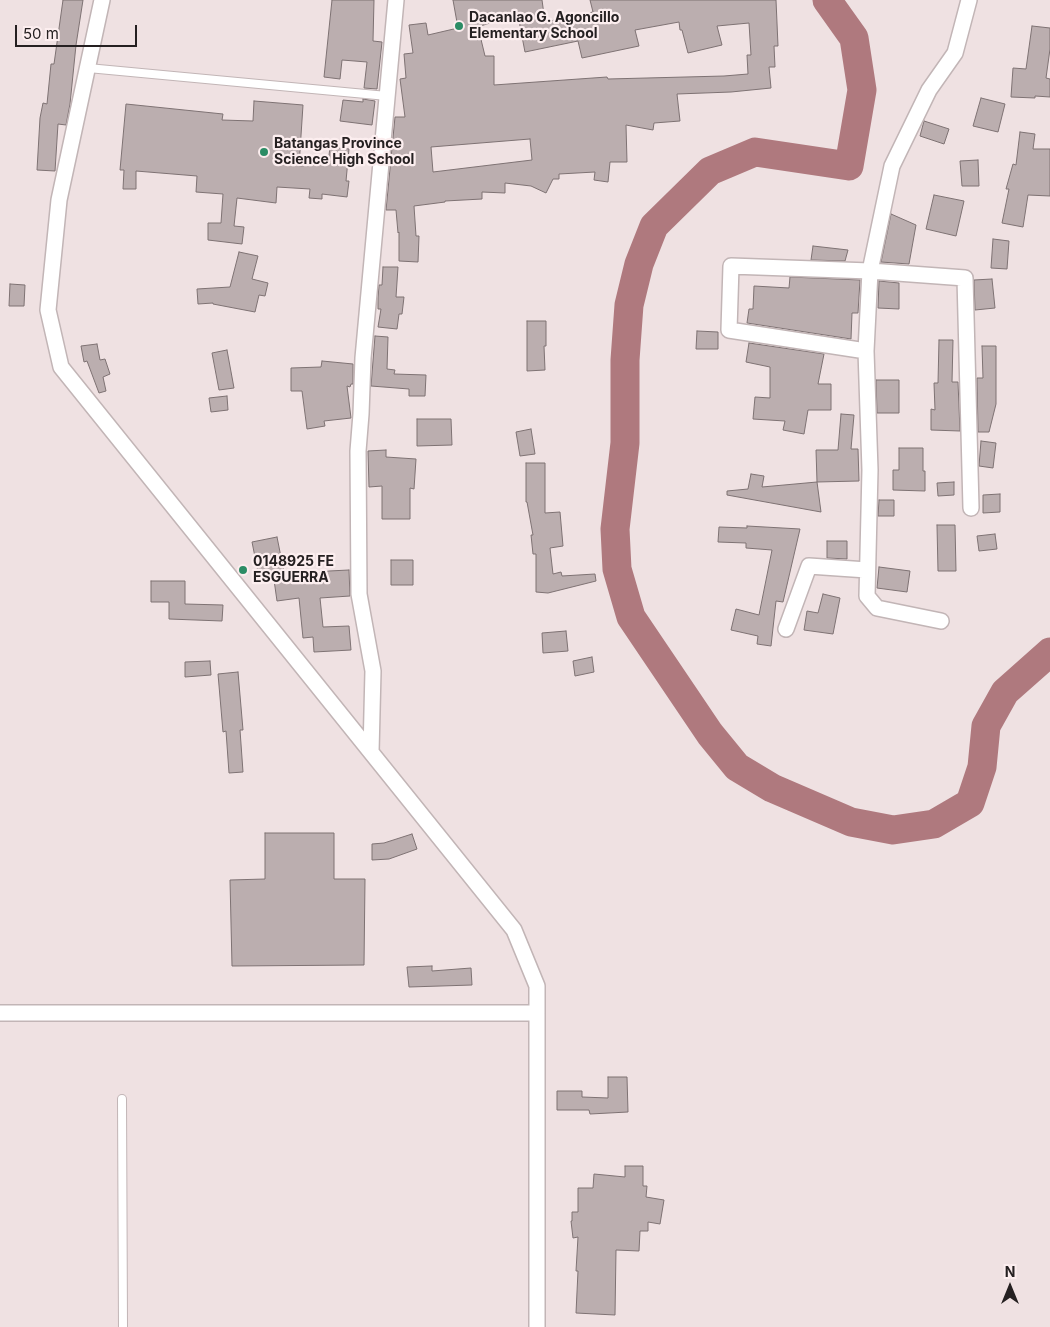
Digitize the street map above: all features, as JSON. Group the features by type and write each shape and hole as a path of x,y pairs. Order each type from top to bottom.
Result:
{"street":[{"path":"102,0 59,200 48,310 61,367 514,930 537,986 537,1327"},
{"path":"371,752 374,671 359,594 358,451 363,358 396,0"},
{"path":"942,620 877,608 867,596 870,470 866,351 870,271 892,166 929,90 955,53 969,0"},
{"path":"866,351 729,330 731,266 870,271 965,278 971,508"},
{"path":"786,630 809,566 867,570"},
{"path":"0,1013 537,1013"}],"lane":[{"path":"88,68 388,96"},
{"path":"122,1098 123,1327"}],"building":[{"path":"63,0 83,0 70,104 66,125 58,124 55,171 37,170 40,118 43,103 47,104 51,64 54,64"},
{"path":"332,0 374,0 373,41 382,42 377,89 364,88 367,62 342,60 340,79 324,77"},
{"path":"453,0 542,0 545,22 593,12 590,0 776,0 778,46 774,46 775,67 769,67 771,88 677,94 680,121 654,123 653,130 626,125 627,162 610,162 608,182 594,180 595,172 559,174 559,179 553,179 546,193 531,186 505,183 505,193 482,192 482,199 445,201 414,206 416,236 419,236 418,262 399,261 399,232 396,210 386,210 395,117 405,117 400,79 406,78 404,54 413,53 409,25 426,23 428,35 458,28","holes":["504,18 505,23 519,21 525,52 578,41 582,58 639,46 635,30 679,22 688,53 722,45 717,26 749,23 751,55 747,55 748,74 608,79 607,77 494,85 494,56 485,56 478,27","530,139 532,160 433,172 431,147"]},
{"path":"1032,26 1050,28 1050,49 1046,78 1050,79 1050,97 1011,97 1013,68 1026,69"},
{"path":"981,98 1005,104 998,132 973,126"},
{"path":"363,99 375,101 372,125 340,121 343,100 363,102"},
{"path":"254,101 303,105 299,166 328,164 330,147 349,149 346,181 349,181 347,197 322,194 322,199 309,198 310,189 277,187 276,203 237,198 234,226 244,227 242,244 208,240 208,223 221,223 223,194 196,192 197,176 136,171 136,189 123,189 124,170 120,170 126,104 223,114 222,120 253,121"},
{"path":"924,121 949,129 944,144 920,136"},
{"path":"1020,132 1035,134 1033,149 1050,149 1050,196 1028,195 1023,227 1002,223 1009,189 1006,189 1013,164 1016,165"},
{"path":"978,160 979,186 962,186 960,161"},
{"path":"934,195 964,201 956,236 926,229"},
{"path":"891,214 916,225 909,264 881,262"},
{"path":"993,239 1009,241 1007,269 991,268"},
{"path":"813,246 848,250 845,261 811,260"},
{"path":"239,252 258,256 252,279 268,283 265,296 259,295 255,312 213,303 198,304 197,289 230,287"},
{"path":"383,267 398,267 396,297 404,297 402,314 399,314 397,329 378,327 381,309 378,309 379,285 382,285"},
{"path":"790,277 860,280 858,313 852,313 851,339 747,323 749,309 753,309 754,286 789,288"},
{"path":"992,279 995,308 975,310 974,280"},
{"path":"879,281 899,283 899,309 878,308"},
{"path":"10,284 25,285 24,306 9,306"},
{"path":"527,321 546,321 545,370 527,371"},
{"path":"697,331 718,332 718,349 696,349"},
{"path":"375,336 388,337 387,369 395,370 394,374 426,375 425,396 409,396 409,389 371,386"},
{"path":"939,340 953,340 952,382 958,382 960,431 931,430 931,409 935,410 934,383 938,383"},
{"path":"749,343 824,354 818,384 831,384 831,410 808,410 804,434 783,430 785,421 753,419 755,397 770,398 770,367 746,362"},
{"path":"97,344 100,360 105,359 110,374 103,377 106,391 99,393 87,361 84,362 81,346"},
{"path":"982,346 996,346 996,404 989,432 978,432 977,378 983,378"},
{"path":"227,350 234,388 219,390 212,353"},
{"path":"322,361 353,364 353,384 350,387 347,386 351,418 324,421 325,426 307,429 302,391 291,391 291,368 321,367"},
{"path":"876,380 899,380 899,413 877,413"},
{"path":"227,396 228,410 211,412 209,398"},
{"path":"841,414 854,415 851,449 858,449 859,481 817,482 816,450 838,450"},
{"path":"417,419 451,419 452,445 417,446"},
{"path":"531,429 535,454 520,456 516,432"},
{"path":"981,441 996,443 993,468 979,466"},
{"path":"899,448 923,448 925,491 893,490 893,470 899,470"},
{"path":"386,450 386,457 416,459 414,489 410,488 410,519 382,519 382,486 369,487 368,451"},
{"path":"526,463 545,463 545,513 560,512 563,546 550,548 553,574 561,572 562,576 595,574 596,581 548,593 536,592 536,554 533,554 531,535 533,535 526,502"},
{"path":"751,474 764,476 762,487 817,482 821,512 727,495 727,491 748,489"},
{"path":"954,482 954,495 938,496 937,483"},
{"path":"1000,494 1000,512 983,513 983,495"},
{"path":"879,500 894,500 894,516 878,516"},
{"path":"937,525 955,525 956,571 938,571"},
{"path":"747,526 800,529 783,602 776,601 771,646 757,644 758,636 731,630 736,609 759,615 772,550 746,548 746,543 718,542 719,527 747,528"},
{"path":"995,534 997,549 979,551 977,536"},
{"path":"277,537 284,572 259,577 252,542"},
{"path":"827,541 847,541 847,559 827,558"},
{"path":"391,560 413,560 413,585 391,585"},
{"path":"879,567 910,571 907,592 877,588"},
{"path":"349,570 350,596 320,598 323,627 349,626 351,650 314,652 313,637 303,638 299,598 277,601 274,580 329,571"},
{"path":"151,581 185,581 185,604 223,605 222,621 169,619 169,602 151,602"},
{"path":"823,594 840,598 833,634 804,630 807,611 818,613"},
{"path":"566,631 568,651 543,653 542,633"},
{"path":"592,657 594,672 575,676 573,661"},
{"path":"210,661 211,675 185,677 185,662"},
{"path":"238,672 243,730 240,730 243,772 229,773 226,731 223,732 218,674"},
{"path":"265,833 334,833 334,879 365,879 364,965 232,966 230,880 265,879"},
{"path":"412,834 417,849 389,859 372,860 372,844 384,843"},
{"path":"432,966 432,971 471,968 472,985 409,987 407,967"},
{"path":"608,1077 627,1077 628,1112 590,1114 589,1110 557,1110 557,1091 582,1091 582,1097 608,1098"},
{"path":"625,1166 643,1166 643,1186 647,1186 646,1197 664,1200 660,1224 648,1222 648,1231 640,1231 639,1251 616,1250 615,1315 576,1313 578,1237 573,1238 571,1221 572,1212 578,1212 578,1188 593,1188 594,1174 625,1177"}],"waterway":[{"path":"827,0 854,38 862,90 849,166 755,152 710,171 654,226 639,264 629,305 625,360 625,443 615,529 617,569 631,617 710,734 737,767 772,788 851,822 893,830 934,824 970,803 982,767 986,726 1005,692 1050,652"}],"place":[{"name":"Dacanlao G. Agoncillo Elementary School","path":"459,26"},
{"name":"Batangas Province Science High School","path":"264,152"},
{"name":"0148925 FE ESGUERRA","path":"243,570"}]}
